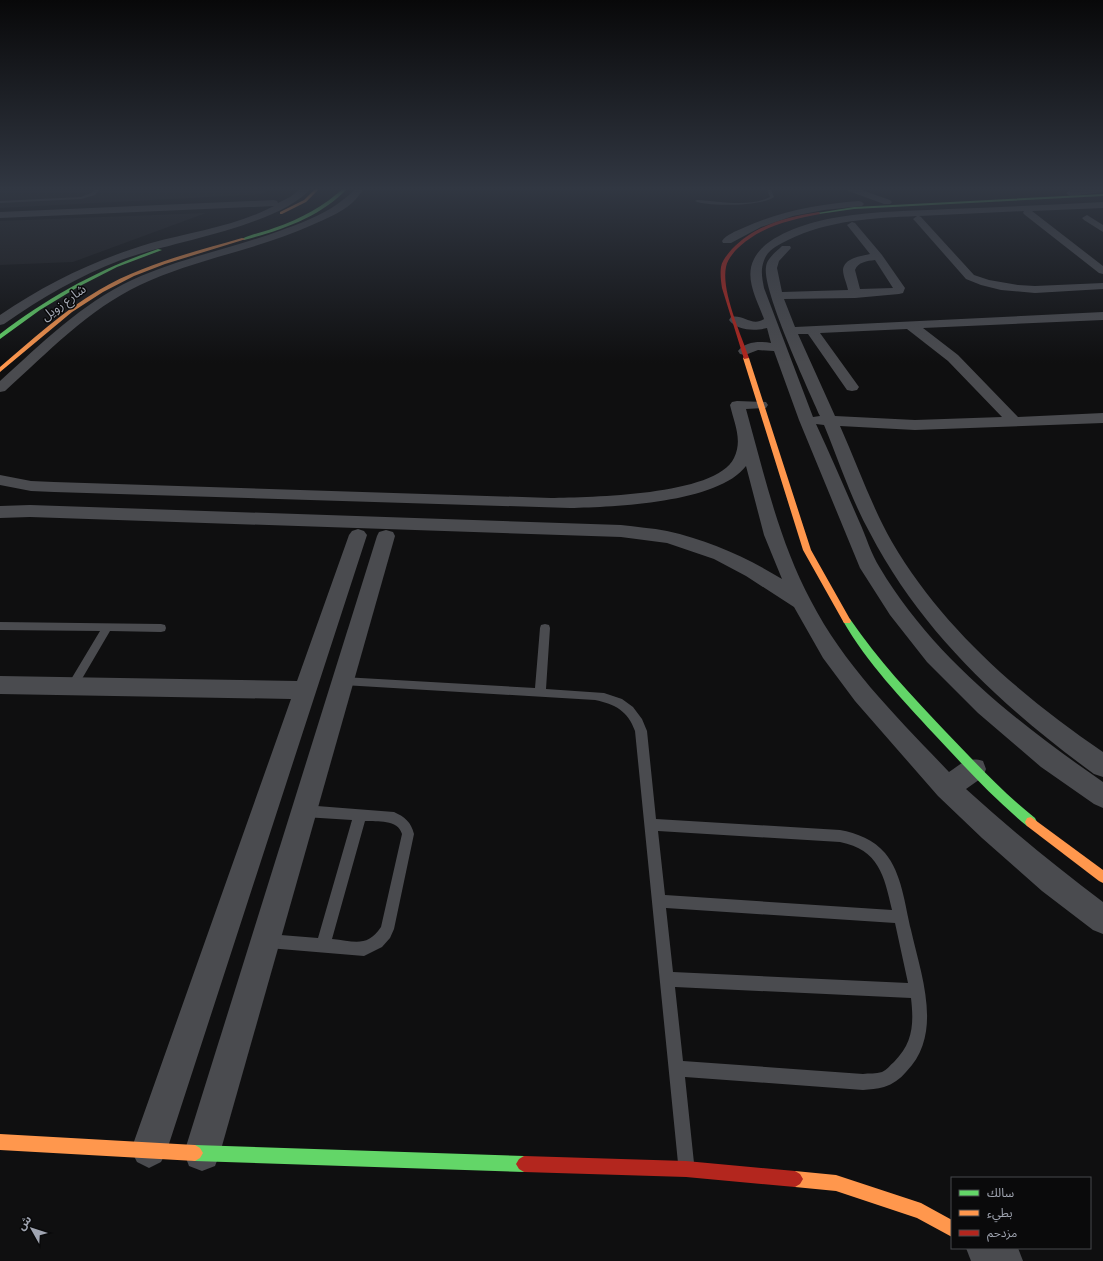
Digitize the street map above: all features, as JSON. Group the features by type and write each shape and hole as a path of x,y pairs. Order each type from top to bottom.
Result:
{"street":[{"path":"0,320 47,289 88,269 162,246"},
{"name":"شارع زويل","path":"0,337 28,314 64,290 94,274 142,252 166,246"},
{"name":"شارع زويل","path":"0,370 57,322 72,317 117,282 144,270 222,246"},
{"path":"0,388 72,317 131,285 157,273 247,246"},
{"path":"738,246 728,257 723,266 722,276 726,293 807,550 839,610 863,646 893,683 974,768 1030,820 1103,877"},
{"path":"771,246 765,250 759,259 755,273 758,288 807,420 870,568 897,610 935,656 986,706 1050,759 1103,796"},
{"path":"789,246 776,257 770,269 772,282 791,331 877,530 897,566 926,606 964,649 1012,696 1073,745 1103,766"},
{"path":"777,296 897,292 900,290 869,246"},
{"path":"942,246 970,277 980,282 1008,289 1103,286"},
{"path":"1067,246 1103,271"},
{"path":"855,294 849,270 850,267 858,261 878,257"},
{"path":"47,289 64,290"},
{"path":"28,314 42,318 72,317"},
{"path":"791,331 1103,316"},
{"path":"735,320 745,324 758,326 771,320"},
{"path":"911,326 951,356 1014,421"},
{"path":"812,331 852,387"},
{"path":"0,337 15,336"},
{"path":"25,336 38,337"},
{"path":"744,351 753,346 759,345 780,349"},
{"path":"761,405 737,405 746,443 774,535 801,602 831,652 863,695 947,788 1052,882 1103,920"},
{"path":"807,420 915,425 1103,418"},
{"path":"0,480 31,486 54,487 590,503 625,500 689,489 714,481 737,466 744,457 746,443"},
{"path":"30,511 36,498 54,487"},
{"path":"211,516 216,524 225,529 238,531 519,539 536,535 550,528 555,520 556,511 551,503"},
{"path":"0,512 30,511 211,516 621,531 666,537 702,547 736,561 770,579 801,602"},
{"path":"148,1150 358,535"},
{"path":"202,1153 386,536"},
{"path":"0,685 305,690"},
{"path":"947,788 974,768"},
{"path":"0,1142 202,1153 686,1169 836,1183 921,1211 951,1228"},
{"path":"986,1249 1004,1261"}],"lane":[{"path":"0,626 161,628"},
{"path":"72,686 107,628"},
{"path":"540,693 545,628"},
{"path":"343,681 610,698 619,702 632,712 637,719 642,731 686,1169"},
{"path":"266,941 364,949 373,946 381,939 387,929 408,834 402,821 394,818 304,811"},
{"path":"323,945 360,816"},
{"path":"651,826 832,836 852,838 865,844 876,853 885,864 901,917 917,991 920,1018 917,1044 905,1065 885,1079 863,1082 676,1068"},
{"path":"659,901 901,917"},
{"path":"667,979 917,991"}],"shaded area":[{"path":"0,246 117,246 73,262 0,265"}],"traffic: fast":[{"path":"0,337 38,309 76,286 116,266 160,250"},
{"path":"847,621 868,652 904,694 985,780 1019,813 1031,822"},
{"path":"195,1153 524,1164"}],"traffic: slow":[{"path":"0,370 56,322 85,300 132,275 163,263 220,246"},
{"path":"746,358 807,550 847,621"},
{"path":"1031,822 1103,877"},
{"path":"0,1142 195,1153"},
{"path":"795,1179 836,1183 921,1211 951,1228"}],"traffic: jam":[{"path":"737,246 724,263 723,278 727,300 746,358"},
{"path":"524,1164 686,1169 795,1179"}]}
